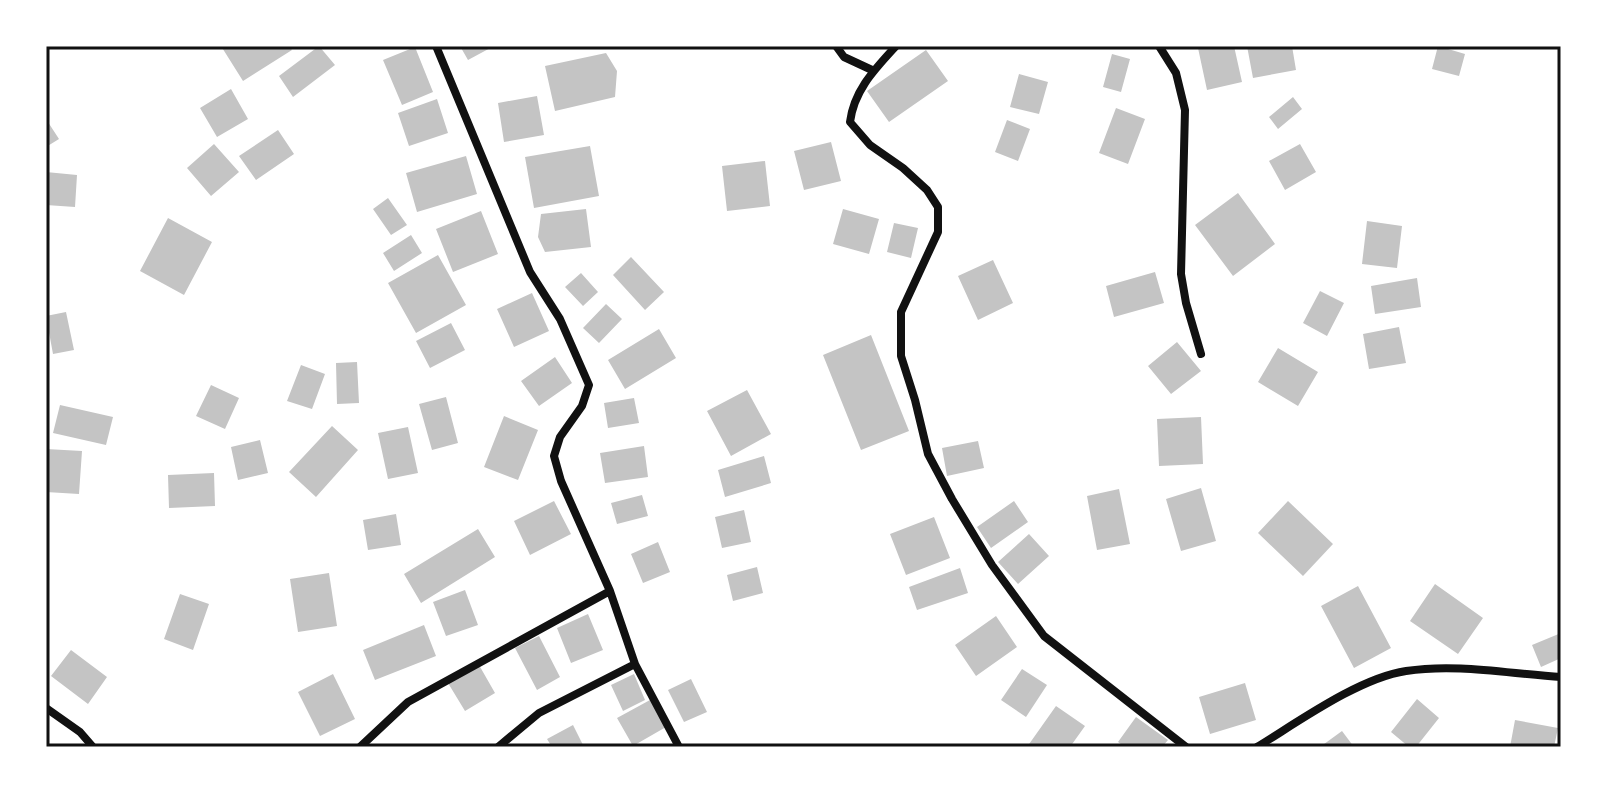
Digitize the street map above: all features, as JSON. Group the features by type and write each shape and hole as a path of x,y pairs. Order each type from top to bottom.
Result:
{"street":[{"path":"436,46 530,272 560,319 589,385 582,406 560,437 554,456 561,481 610,591 635,664 679,747"},
{"path":"836,46 844,57 872,70"},
{"path":"896,46 872,70 852,107 850,122 870,145 927,190 938,207 938,232 901,312 901,356 928,454 992,565 1044,636 1186,747"},
{"path":"1159,46 1176,73 1185,110 1181,274 1201,354"},
{"path":"360,747 408,702 610,591"},
{"path":"498,747 539,713 635,664"},
{"path":"1257,747 1373,681 1405,671 1458,667 1561,677"},
{"path":"46,708 80,732 93,747"}],"building":[{"path":"221,46 289,46 292,50 243,81"},
{"path":"319,46 335,65 293,97 279,76"},
{"path":"460,46 494,46 468,60"},
{"path":"1234,46 1242,82 1207,90 1198,48"},
{"path":"1247,46 1292,46 1296,70 1253,78"},
{"path":"1438,46 1465,54 1459,76 1432,69"},
{"path":"415,47 433,92 402,105 383,60"},
{"path":"926,50 948,81 889,122 867,91"},
{"path":"606,53 617,71 615,97 555,111 545,66"},
{"path":"1112,54 1130,59 1121,92 1103,87"},
{"path":"1019,74 1048,82 1039,114 1010,107"},
{"path":"231,89 248,119 217,137 200,108"},
{"path":"537,96 544,135 504,142 498,103"},
{"path":"1293,97 1302,109 1278,129 1269,117"},
{"path":"437,99 448,133 409,146 398,113"},
{"path":"1116,108 1145,119 1128,164 1099,153"},
{"path":"46,119 59,139 46,147"},
{"path":"1007,120 1030,129 1018,161 995,152"},
{"path":"278,130 294,154 256,180 239,156"},
{"path":"831,142 841,181 804,190 794,151"},
{"path":"214,144 239,172 211,196 187,168"},
{"path":"1300,144 1316,172 1285,190 1269,161"},
{"path":"590,146 599,196 534,208 525,157"},
{"path":"466,156 477,194 417,212 406,173"},
{"path":"765,161 770,206 727,211 722,166"},
{"path":"46,172 77,175 75,207 46,205"},
{"path":"1238,193 1275,244 1233,276 1195,225"},
{"path":"388,198 407,225 391,235 373,209"},
{"path":"586,209 591,247 545,252 538,237 541,214"},
{"path":"843,209 879,219 869,254 833,244"},
{"path":"481,211 498,254 453,272 436,229"},
{"path":"168,218 212,242 184,295 140,271"},
{"path":"1367,221 1402,226 1397,268 1362,264"},
{"path":"894,223 918,228 911,258 887,252"},
{"path":"411,235 422,253 394,271 383,253"},
{"path":"438,255 466,305 416,333 388,283"},
{"path":"631,257 664,292 645,310 613,275"},
{"path":"993,260 1013,303 978,320 958,276"},
{"path":"1155,272 1164,303 1114,317 1106,286"},
{"path":"581,273 598,292 583,306 565,287"},
{"path":"1417,278 1421,307 1375,314 1371,286"},
{"path":"1320,291 1344,303 1327,336 1303,323"},
{"path":"532,293 549,331 514,347 497,309"},
{"path":"606,304 622,319 599,343 583,328"},
{"path":"66,312 74,350 53,354 46,316"},
{"path":"451,323 465,350 430,368 416,341"},
{"path":"1399,327 1406,363 1369,369 1363,334"},
{"path":"659,329 676,358 625,389 608,360"},
{"path":"871,335 909,431 861,450 823,355"},
{"path":"1177,342 1201,371 1171,394 1148,366"},
{"path":"1278,348 1318,372 1298,406 1258,382"},
{"path":"555,357 572,383 539,406 521,381"},
{"path":"357,362 359,403 337,404 336,363"},
{"path":"301,365 325,374 312,409 287,401"},
{"path":"211,385 239,398 225,429 196,416"},
{"path":"747,390 771,434 731,456 707,411"},
{"path":"446,397 458,443 432,450 419,404"},
{"path":"634,398 639,423 608,428 604,403"},
{"path":"60,405 113,417 106,445 53,433"},
{"path":"504,416 538,430 518,480 484,467"},
{"path":"1201,417 1203,464 1159,466 1157,419"},
{"path":"332,426 358,450 316,497 289,472"},
{"path":"408,427 418,473 388,479 378,433"},
{"path":"260,440 268,473 238,480 231,447"},
{"path":"978,441 984,468 947,476 942,448"},
{"path":"644,446 648,477 605,483 600,453"},
{"path":"46,449 82,451 79,494 46,492"},
{"path":"764,456 771,483 725,497 718,470"},
{"path":"214,473 215,506 169,508 168,475"},
{"path":"1201,488 1216,541 1181,551 1166,499"},
{"path":"1119,489 1130,544 1097,550 1087,496"},
{"path":"642,495 648,516 617,524 611,503"},
{"path":"554,501 571,534 530,555 514,521"},
{"path":"1014,501 1028,522 991,548 977,527"},
{"path":"1288,501 1333,544 1303,576 1258,533"},
{"path":"744,510 751,542 722,548 715,517"},
{"path":"396,514 401,545 368,550 363,520"},
{"path":"934,517 950,558 906,575 890,534"},
{"path":"478,529 495,557 421,603 404,574"},
{"path":"1029,534 1049,556 1018,584 998,562"},
{"path":"658,542 670,572 643,583 631,554"},
{"path":"757,567 763,593 733,601 727,575"},
{"path":"960,568 968,593 917,610 909,587"},
{"path":"329,573 337,626 298,632 290,579"},
{"path":"1435,584 1483,618 1458,654 1410,621"},
{"path":"1358,586 1391,648 1354,668 1321,606"},
{"path":"465,590 478,625 446,636 433,602"},
{"path":"180,594 209,604 193,650 164,639"},
{"path":"588,614 603,650 571,663 557,628"},
{"path":"996,616 1017,647 976,676 955,645"},
{"path":"424,625 436,656 375,680 363,650"},
{"path":"1561,633 1561,658 1541,667 1532,645"},
{"path":"539,636 560,677 537,690 515,648"},
{"path":"71,650 107,677 88,704 51,676"},
{"path":"479,665 495,693 465,711 448,683"},
{"path":"1022,669 1047,685 1026,717 1001,700"},
{"path":"333,674 355,719 320,736 298,692"},
{"path":"634,674 645,700 623,711 611,685"},
{"path":"691,679 707,712 684,722 668,690"},
{"path":"1245,683 1256,720 1210,734 1199,697"},
{"path":"1417,699 1439,718 1416,747 1409,747 1391,732"},
{"path":"650,700 666,727 633,746 617,718"},
{"path":"1056,706 1085,726 1070,747 1027,747"},
{"path":"1136,717 1168,740 1162,747 1125,747 1118,742"},
{"path":"1515,720 1558,728 1554,747 1510,747"},
{"path":"573,725 584,747 552,747 547,739"},
{"path":"1342,731 1354,747 1320,747"}]}
